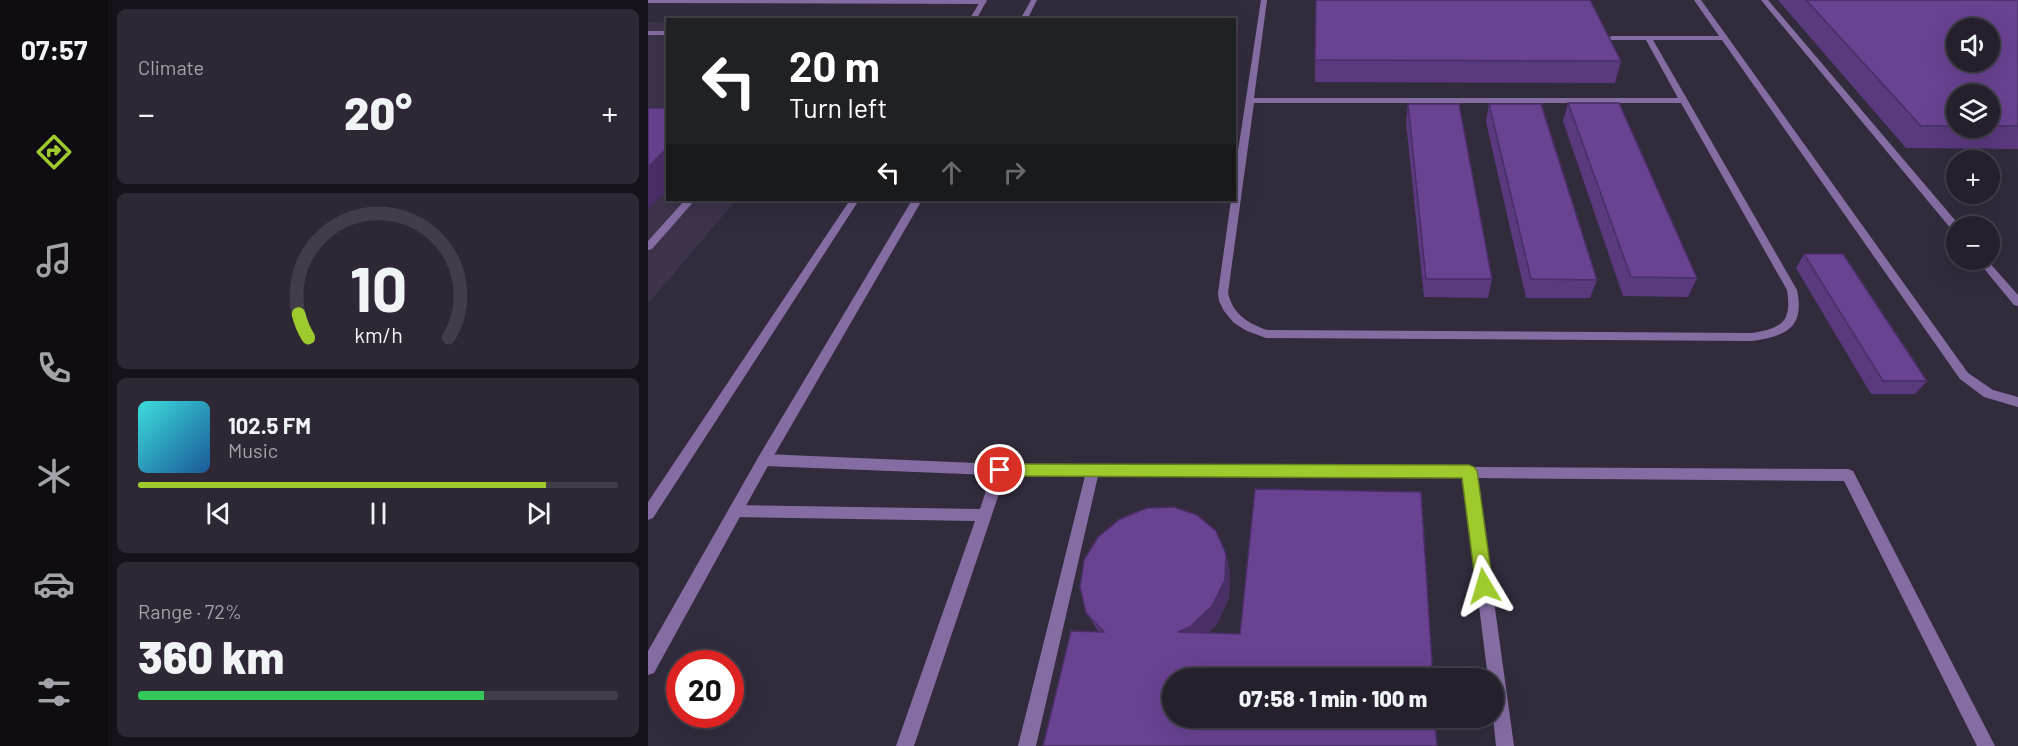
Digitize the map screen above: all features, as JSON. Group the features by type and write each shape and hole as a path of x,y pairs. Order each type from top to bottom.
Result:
{"street":[{"path":"648,0 984,1"},
{"path":"1024,18 1035,0"},
{"path":"1236,201 1264,0"},
{"path":"1697,0 1964,376 1987,393 2018,402"},
{"path":"1764,0 1946,216"},
{"path":"973,18 984,1"},
{"path":"648,33 666,33"},
{"path":"1612,38 1722,38"},
{"path":"1236,201 1223,293 1224,305 1234,318 1248,328 1266,334 1285,336 1752,337 1772,335 1785,328 1793,318 1795,304 1792,290 1648,38"},
{"path":"1250,101 1684,100"},
{"path":"648,247 689,201"},
{"path":"648,514 853,201"},
{"path":"648,667 764,460 916,201"},
{"path":"1991,270 2018,302"},
{"path":"764,460 1000,470 1848,475 1986,746"},
{"path":"905,746 1000,470"},
{"path":"1027,746 1093,471"},
{"path":"1469,471 1505,746"},
{"path":"736,512 984,515"}],"shaded area":[{"path":"648,22 666,22 666,201 735,201 648,304"}],"building":[{"path":"1316,0 1590,0 1621,61 1315,60"},
{"path":"1806,0 2018,0 2018,126 2000,126 2000,84 1946,84 1946,126 1921,126"},
{"path":"1568,103 1619,103 1697,278 1631,277"},
{"path":"1408,104 1459,104 1492,279 1426,279"},
{"path":"1489,104 1541,104 1597,280 1531,279"},
{"path":"648,108 666,108 666,149 648,167"},
{"path":"1804,254 1843,254 1927,381 1883,381"},
{"path":"1255,489 1421,492 1432,668 1162,668 1162,728 1436,728 1437,746 1043,746 1071,631 1104,632 1086,613 1080,587 1084,560 1098,537 1120,519 1147,508 1174,507 1197,515 1216,531 1226,554 1225,580 1212,606 1190,627 1178,632 1240,634"}],"route":[{"path":"1000,470 1469,471 1484,586"}]}
